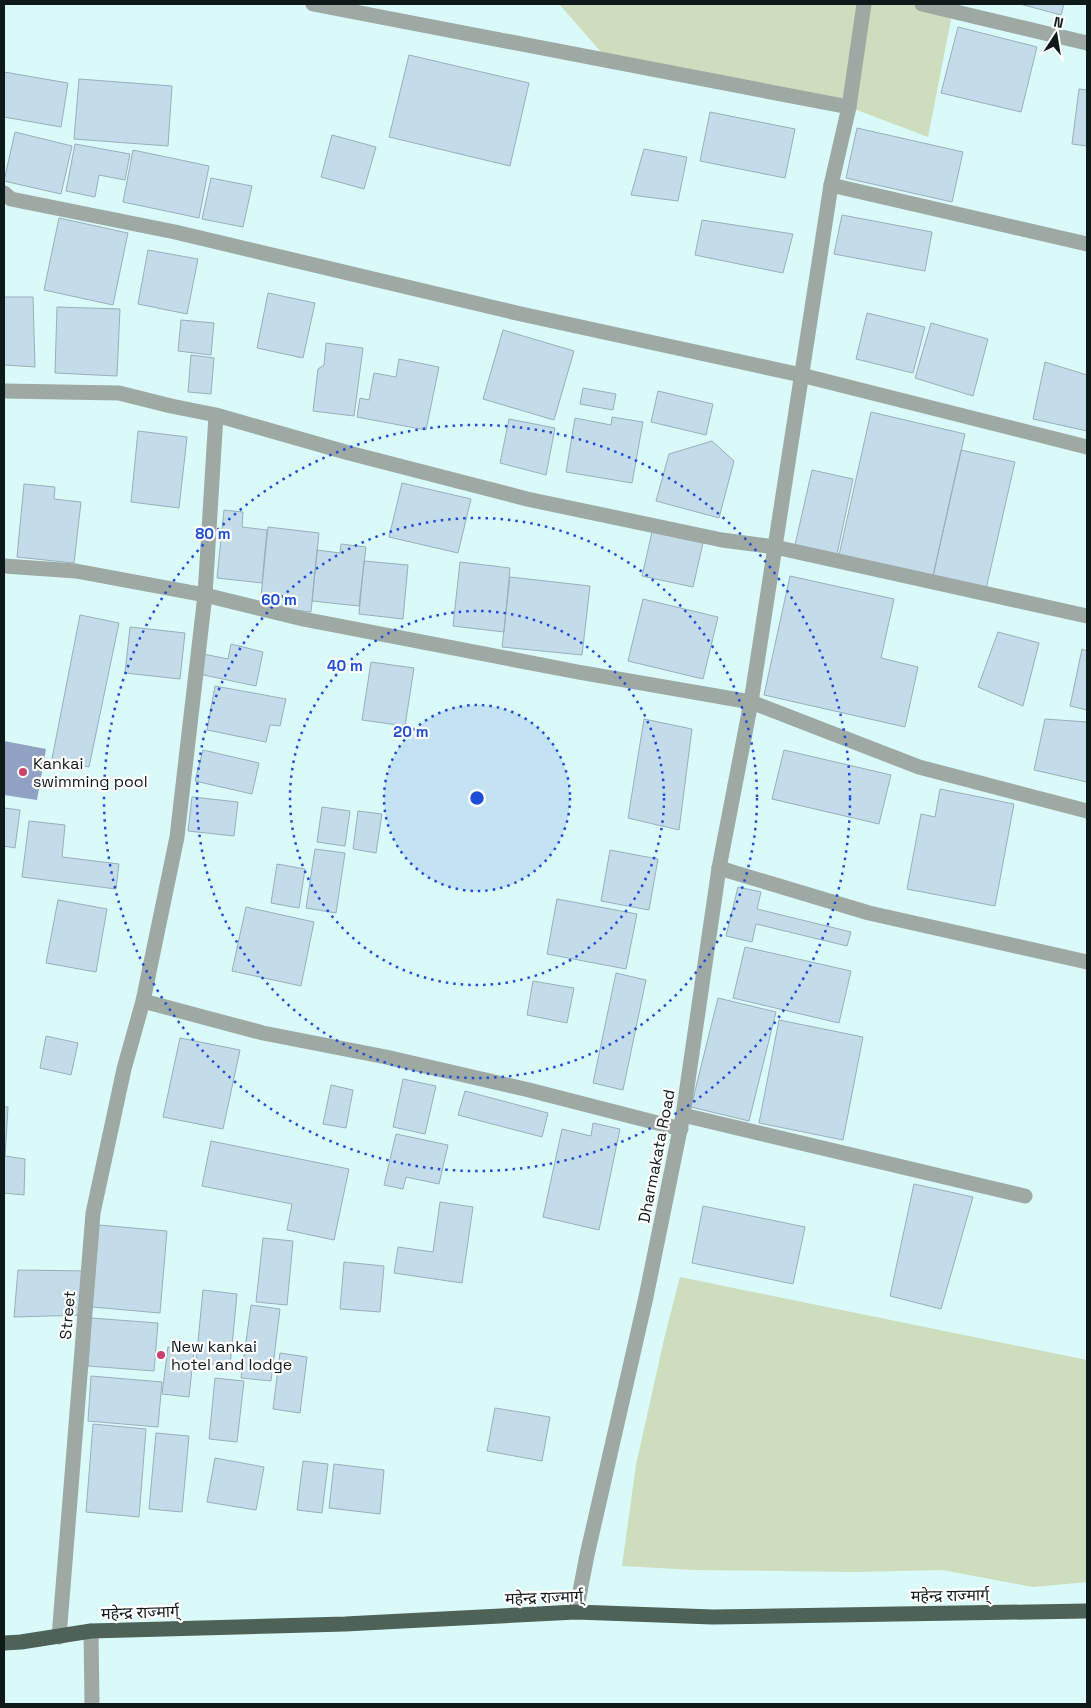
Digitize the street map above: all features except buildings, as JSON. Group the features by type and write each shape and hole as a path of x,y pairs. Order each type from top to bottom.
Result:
{"highway":[{"name":"महेन्द्र राज्मार्ग्","path":"4,1643 59,1637 91,1631 345,1624 576,1612 713,1616 1087,1611"}],"street":[{"path":"313,4 849,107"},
{"name":"Dharmakata Road","path":"576,1612 586,1555 646,1297 682,1122 719,868 751,702 831,185 849,107 864,4"},
{"path":"922,4 1087,43"},
{"path":"831,185 1087,244"},
{"path":"4,193 11,199 175,232 521,314 801,375 1087,447"},
{"path":"4,391 119,393 171,406 216,414 349,453 527,498 722,540 775,546 1087,616"},
{"name":"Street","path":"59,1637 93,1213 124,1069 143,1001 176,837 205,595 216,414"},
{"path":"4,566 76,571 205,595 313,621 569,670 751,702 919,767 1087,811"},
{"path":"719,868 869,913 1087,962"},
{"path":"143,1001 263,1033 386,1057 500,1084 1025,1196"},
{"path":"91,1631 92,1704"}],"green space":[{"path":"559,4 911,4 940,9 922,4 954,4 928,137 849,107 609,61"},
{"path":"680,1277 1087,1360 1087,1582 1033,1587 942,1570 855,1572 695,1570 622,1566 636,1465"}],"water":[{"name":"Kankai swimming pool","path":"4,741 46,749 37,800 4,795"}],"place":[{"name":"Kankai swimming pool","path":"23,772"},
{"name":"New kankai hotel and lodge","path":"161,1355"}]}
